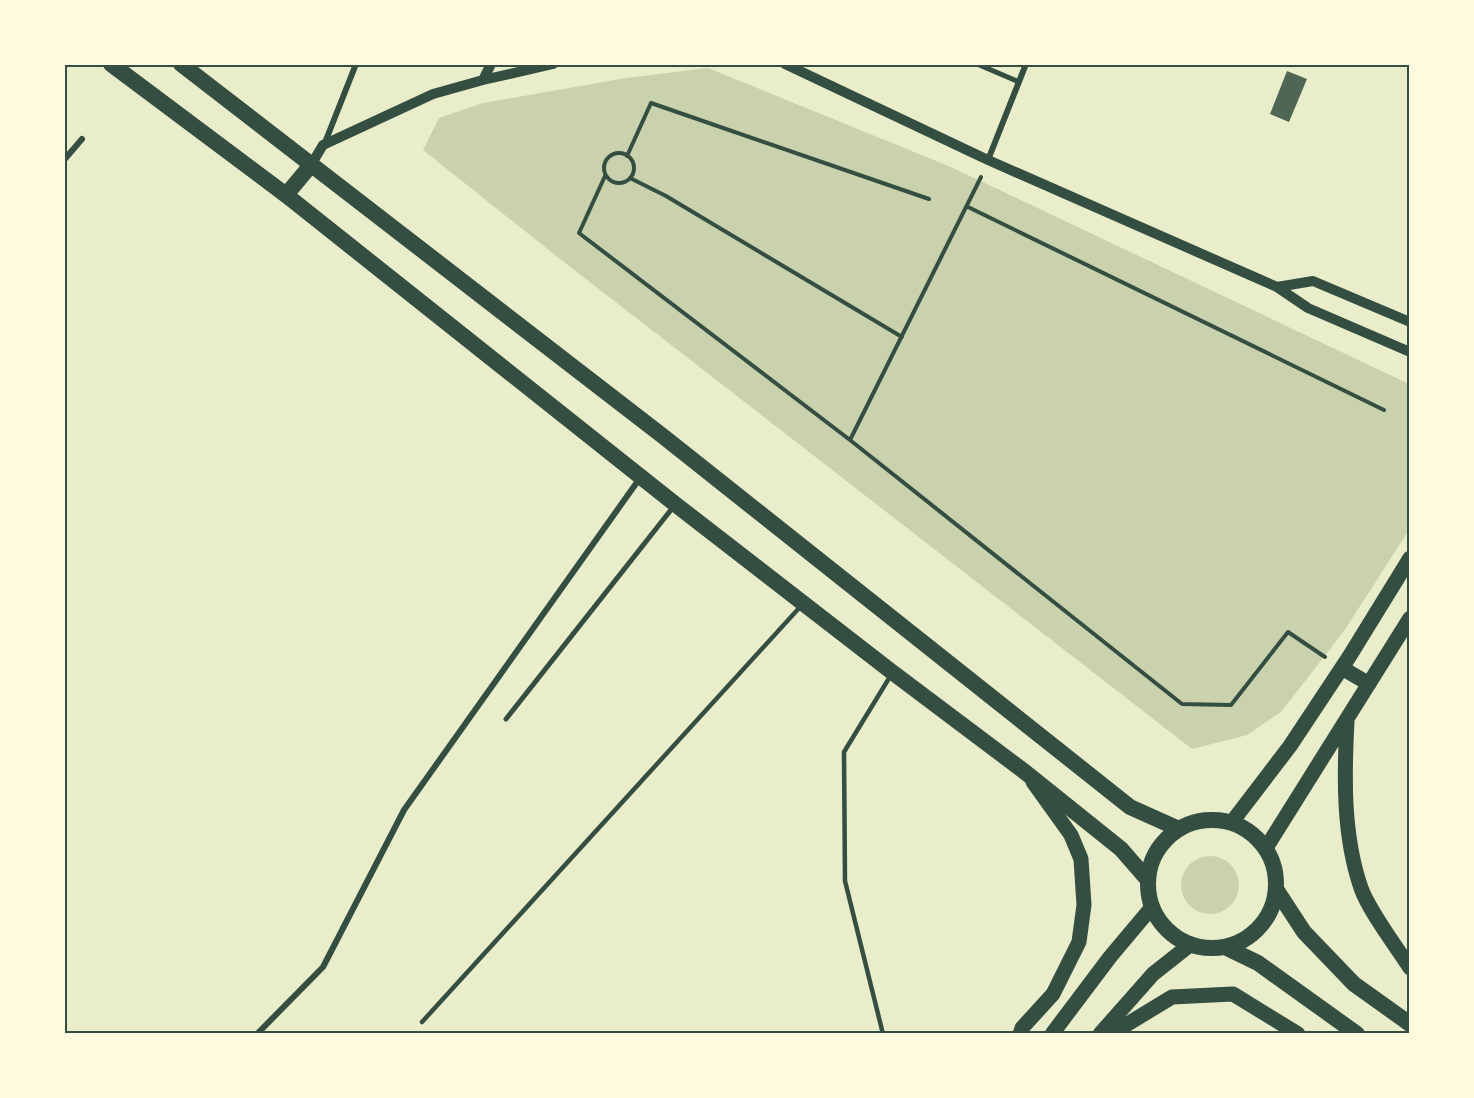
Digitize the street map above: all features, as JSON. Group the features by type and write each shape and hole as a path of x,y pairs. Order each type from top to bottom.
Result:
{"highway":[{"path":"111,64 286,195 675,504 1025,772 1121,849 1148,880"},
{"path":"181,64 664,437 1130,807 1179,829"},
{"path":"286,195 311,165"},
{"path":"1205,819 1219,819 1232,822 1251,832 1266,849 1275,868 1276,889 1271,909 1260,927 1244,940 1225,947 1204,948 1182,942 1165,929 1152,907 1148,893 1148,872 1155,853 1168,837 1179,829 1205,819"},
{"path":"1276,889 1304,932 1354,984 1410,1024"},
{"path":"1225,947 1258,963 1357,1034"}],"main road":[{"path":"1232,822 1290,746 1342,668 1410,558"},
{"path":"1266,849 1410,618"},
{"path":"1342,668 1369,684"},
{"path":"1347,719 1345,769 1349,833 1361,889 1410,968"},
{"path":"1020,1034 1022,1028 1053,994 1079,942 1084,905 1081,859 1071,835 1025,772"},
{"path":"1052,1034 1110,957 1152,907"},
{"path":"1100,1034 1153,974 1191,944"},
{"path":"1111,1034 1172,998 1233,994 1298,1034"}],"street":[{"path":"311,165 323,145 356,64"},
{"path":"483,80 491,64"},
{"path":"323,145 433,94 554,64"},
{"path":"785,64 988,160 1276,286 1308,308 1410,352"},
{"path":"977,64 1019,82"},
{"path":"988,160 1026,64"},
{"path":"64,160 82,139"},
{"path":"1276,286 1313,281 1410,322"},
{"path":"257,1034 323,967 404,810 641,477"},
{"path":"506,719 675,504"}],"lane":[{"path":"422,1022 804,602"},
{"path":"883,1034 845,881 844,752 892,672"}],"path":[{"path":"627,156 651,103 929,199"},
{"path":"605,176 618,184 627,181 634,168 633,163 627,156 617,153 608,158 604,166 605,176 579,233 850,440 1182,704 1231,705 1288,632 1342,668"},
{"path":"850,440 968,207 988,160"},
{"path":"630,178 666,196 902,337"},
{"path":"968,207 1384,410"}],"green space":[{"path":"708,68 951,167 1409,384 1409,530 1344,631 1281,712 1247,735 1192,749 423,150 439,118 483,103 626,78"},
{"path":"1204,856 1216,856 1231,864 1239,879 1239,891 1231,906 1216,914 1204,914 1189,906 1181,891 1181,879 1189,864"}],"building":[{"path":"1287,71 1307,79 1289,122 1270,114"}]}
